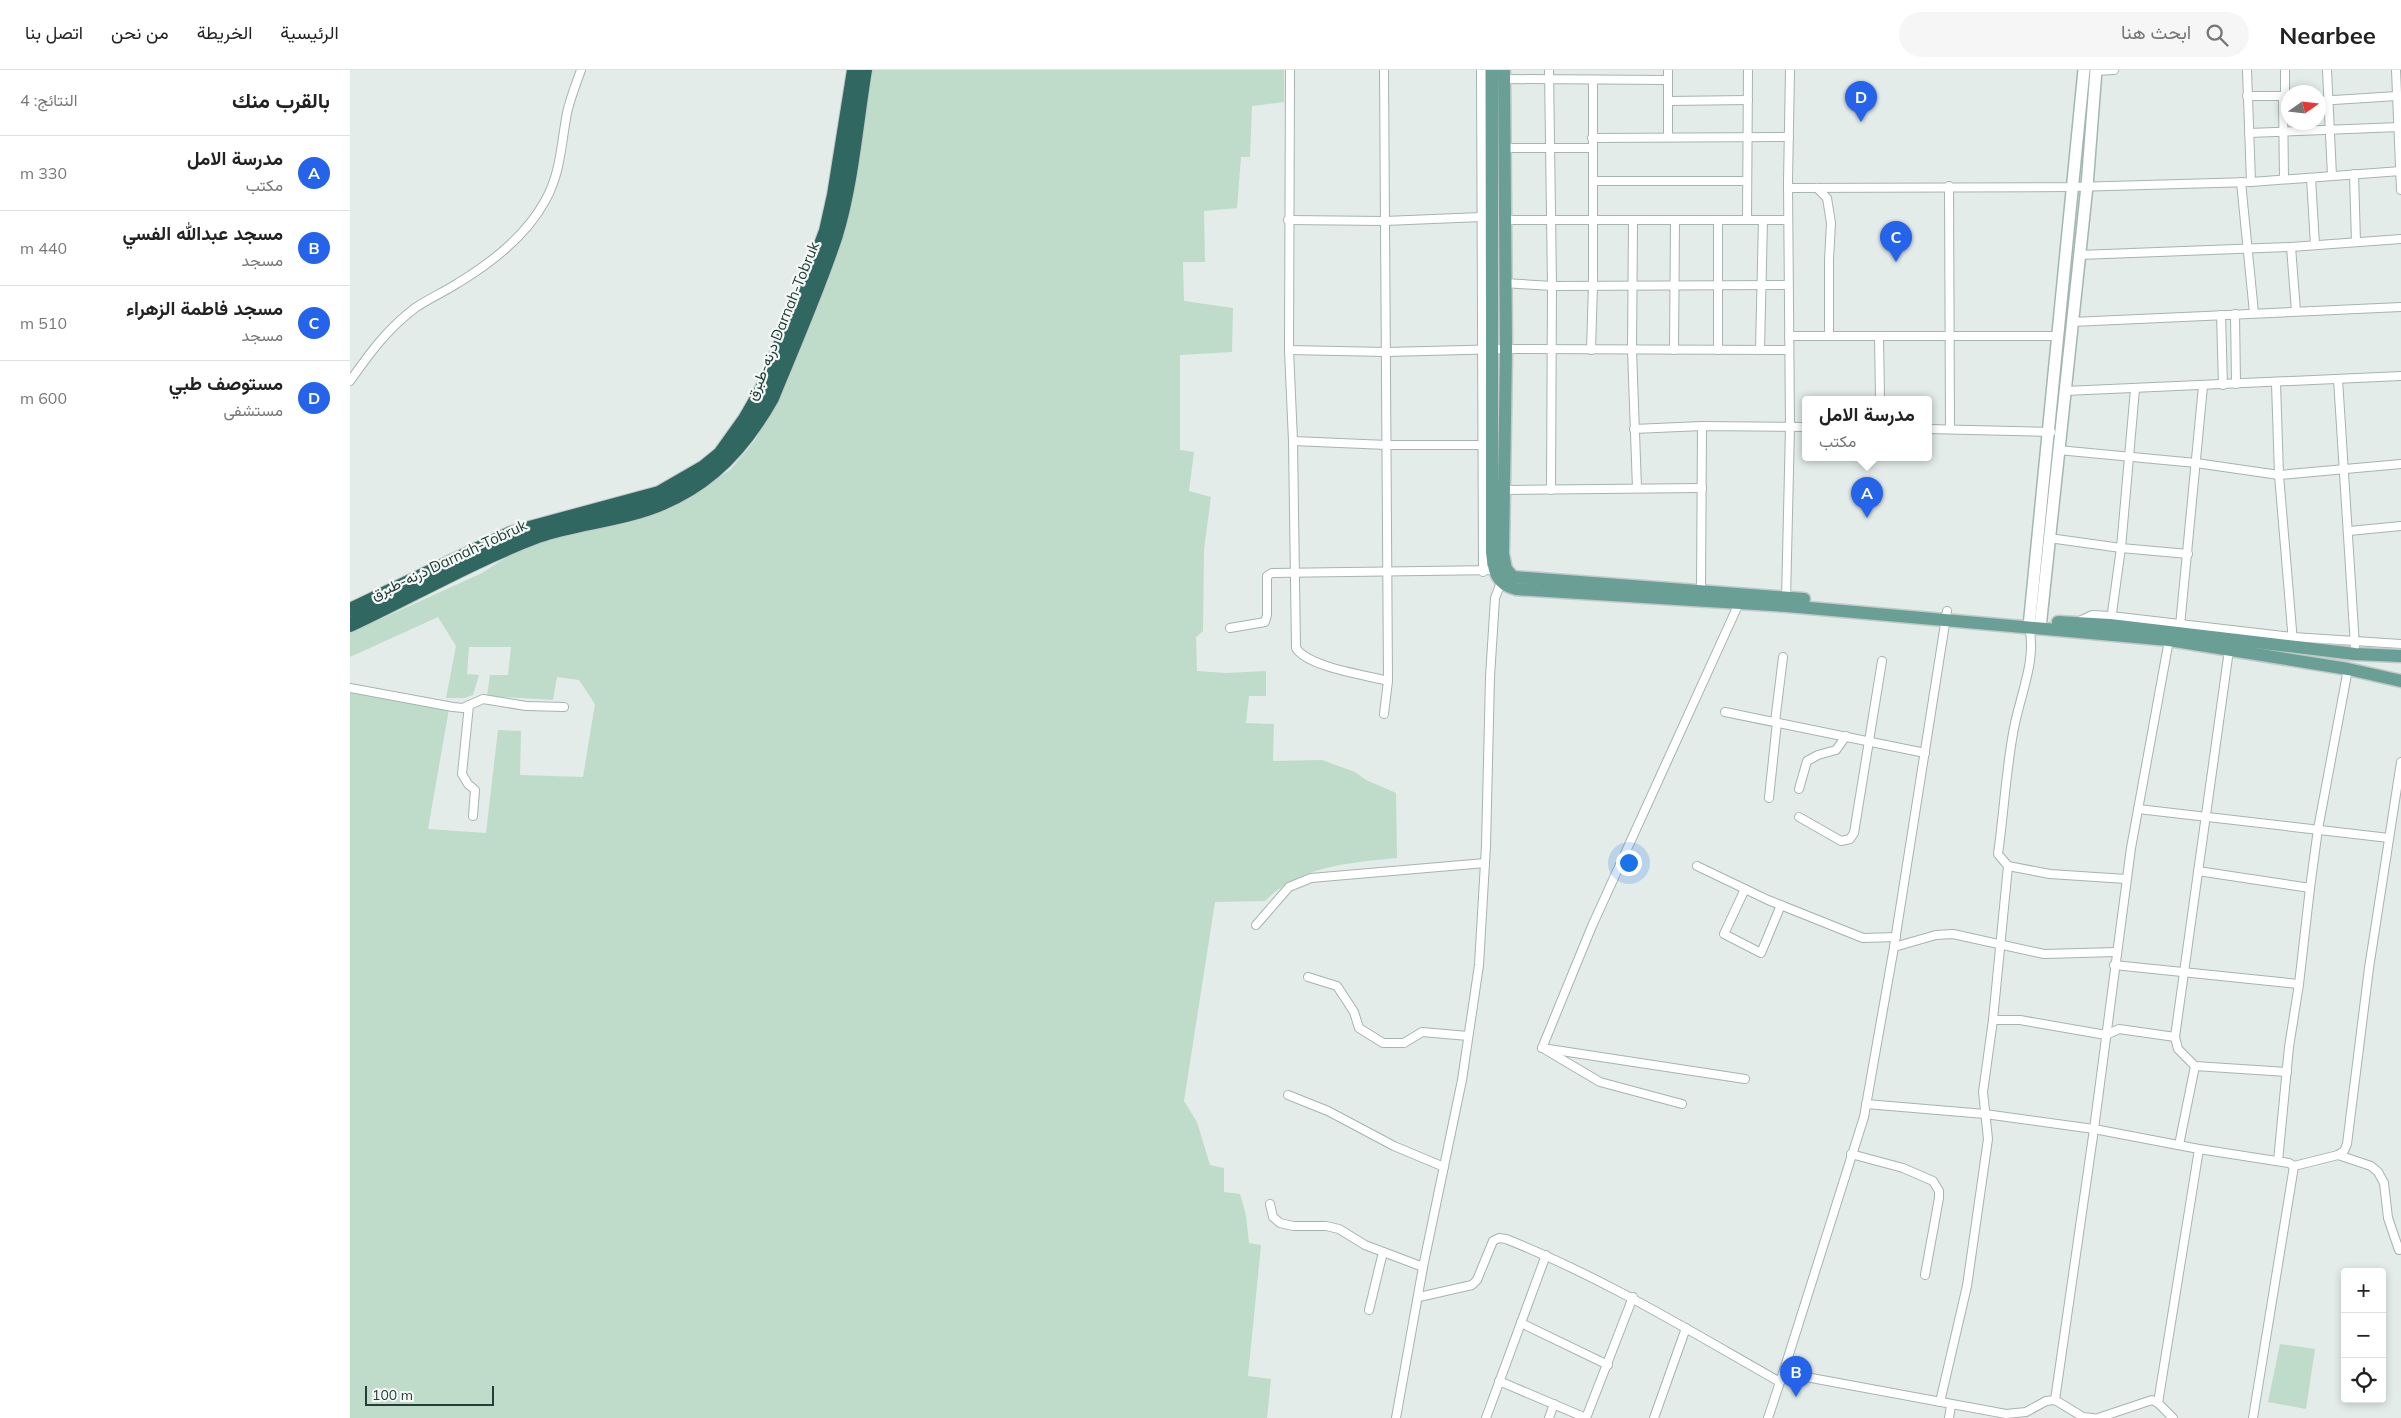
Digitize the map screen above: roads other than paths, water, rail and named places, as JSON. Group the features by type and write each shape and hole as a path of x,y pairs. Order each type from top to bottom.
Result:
{"highway":[{"name":"درنه-طبرق Darnah-Tobruk","path":"350,610 511,532 658,493 704,467 720,454 745,419 760,393 823,239 834,195 854,70"},
{"name":"درنه-طبرق Darnah-Tobruk","path":"350,625 540,536 661,504 684,494 726,462 764,413 772,398 822,274 836,234 844,197 865,70"}],"main road":[{"path":"1492,70 1487,349 1488,445 1498,573 1516,589 1786,602 1947,615 2034,627 2176,632 2293,642 2355,648 2401,656"},
{"path":"2034,627 2047,432 2074,187 2084,70"},
{"path":"2034,627 2049,538 2061,433 2087,186 2096,70"},
{"path":"1498,573 1503,554 1505,490 1504,74"},
{"path":"1498,573 1513,577 1701,591 1740,599"},
{"path":"2034,627 2111,620 2176,632 2229,650 2348,669 2401,681"}],"street":[{"path":"350,381 379,340 416,308 460,282 516,240 533,221 552,187 562,157 567,112 581,70"},
{"path":"1290,70 1288,220 1296,648 1301,656 1313,662 1388,681"},
{"path":"1384,70 1388,681 1384,714"},
{"path":"1481,70 1481,217 1487,349"},
{"path":"1549,70 1552,286 1550,350 1551,490"},
{"path":"1588,70 1590,80 1593,181 1593,285 1590,350"},
{"path":"1627,70 1627,79"},
{"path":"1668,70 1668,136"},
{"path":"1747,220 1748,70"},
{"path":"1786,602 1790,427 1788,188 1790,70"},
{"path":"2096,70 2114,70"},
{"path":"2246,70 2251,182"},
{"path":"2285,70 2286,85"},
{"path":"2327,70 2332,176"},
{"path":"2396,70 2401,190"},
{"path":"1504,74 1549,80 1668,80"},
{"path":"2248,96 2281,96"},
{"path":"2328,101 2397,96"},
{"path":"1668,101 1748,100"},
{"path":"2249,133 2399,127"},
{"path":"2284,131 2284,179"},
{"path":"1592,138 1668,136 1789,137"},
{"path":"1504,148 1592,148"},
{"path":"1788,188 2074,187 2251,182 2401,171"},
{"path":"2354,174 2356,242"},
{"path":"2311,178 2315,245"},
{"path":"1593,181 1747,181"},
{"path":"2241,182 2254,313"},
{"path":"1949,186 1948,336 1950,429"},
{"path":"1817,188 1827,198 1831,223 1829,336"},
{"path":"1288,220 1385,221 1481,217"},
{"path":"1504,220 1788,220"},
{"path":"1718,220 1718,350"},
{"path":"1760,350 1763,220"},
{"path":"1633,221 1632,350 1637,488"},
{"path":"1674,350 1675,221"},
{"path":"2079,255 2247,247 2291,247 2401,239"},
{"path":"2291,247 2296,311"},
{"path":"1504,284 1552,286 1633,284 1788,285"},
{"path":"2072,322 2401,306"},
{"path":"2235,314 2236,384"},
{"path":"2220,315 2223,385"},
{"path":"1789,336 2057,336"},
{"path":"1879,336 1880,396"},
{"path":"1290,350 1386,352 1487,349 1789,350"},
{"path":"2065,391 2401,376"},
{"path":"2338,379 2355,648 2401,644"},
{"path":"2276,383 2280,475 2293,642"},
{"path":"2055,1400 2094,1129 2126,879 2138,809 2176,632 2188,554 2204,386"},
{"path":"2111,620 2122,548 2135,389"},
{"path":"1634,428 1702,426 1802,428"},
{"path":"1701,591 1702,426"},
{"path":"1932,429 2061,433"},
{"path":"1293,441 1387,445 1488,445"},
{"path":"2058,450 2196,463 2280,475 2401,464"},
{"path":"1505,490 1702,488"},
{"path":"2349,531 2401,526"},
{"path":"2049,538 2122,548 2188,554"},
{"path":"1230,628 1264,622 1267,615 1267,576 1294,572 1498,573 1490,677 1485,863 1479,965 1444,1167 1423,1267 1396,1418"},
{"path":"1542,1048 1592,926 1740,599"},
{"path":"1768,1418 1864,1118 1896,937 1947,615"},
{"path":"2034,627 2023,695 2014,728 1998,854 2008,866 2050,874 2126,879"},
{"path":"2229,650 2175,1037 2178,1050 2194,1066 2287,1072"},
{"path":"1769,798 1782,657"},
{"path":"1799,817 1841,841 1850,839 1854,833 1882,660"},
{"path":"2278,1161 2287,1072 2318,829 2348,669"},
{"path":"350,688 463,708 483,700 526,706 564,707"},
{"path":"469,706 462,774 468,784 475,790 473,816"},
{"path":"1725,712 1925,752"},
{"path":"1799,789 1807,761 1818,755 1836,750 1846,736"},
{"path":"1866,1104 1985,1114 2094,1129 2199,1149 2289,1163 2294,1166 2338,1155 2344,1151 2347,1144 2368,978 2401,762"},
{"path":"2138,809 2389,838"},
{"path":"1256,925 1289,887 1312,878 1485,863"},
{"path":"1697,866 1781,905 1863,938 1896,937"},
{"path":"1940,1402 1967,1286 1988,1139 1983,1092 1993,1020 1999,942 2008,866"},
{"path":"2198,871 2310,888"},
{"path":"1745,889 1724,934 1761,953 1781,905"},
{"path":"1894,947 1943,934 1999,942 2020,950 2044,954 2116,952"},
{"path":"2114,965 2299,984"},
{"path":"1308,977 1337,986 1354,1012 1359,1028 1383,1043 1404,1043 1422,1032 1468,1036"},
{"path":"1993,1020 2006,1019 2106,1035 2119,1029 2175,1037"},
{"path":"1542,1048 1744,1079"},
{"path":"1542,1048 1600,1082 1682,1104"},
{"path":"2179,1145 2194,1066"},
{"path":"1288,1095 1328,1111 1394,1146 1444,1167"},
{"path":"2158,1403 2199,1149"},
{"path":"1851,1154 1903,1168 1933,1181 1936,1185 1939,1198 1925,1275"},
{"path":"2338,1155 2355,1159 2378,1172 2384,1183 2388,1218 2399,1250"},
{"path":"2253,1418 2294,1166"},
{"path":"1270,1204 1273,1218 1280,1223 1293,1226 1326,1226 1339,1229 1365,1245 1423,1267"},
{"path":"1419,1297 1472,1285 1477,1280 1493,1242 1499,1238 1546,1255 1633,1297 1780,1382"},
{"path":"1369,1310 1384,1252"},
{"path":"1486,1418 1546,1255"},
{"path":"1499,1381 1586,1418 1633,1297"},
{"path":"1521,1323 1608,1365"},
{"path":"1654,1418 1686,1328"},
{"path":"1784,1370 1806,1377 2006,1414 2026,1412 2046,1401 2055,1400 2072,1412 2093,1418"},
{"path":"2098,1418 2147,1400 2158,1403 2173,1418"},
{"path":"1549,1418 1554,1404"},
{"path":"1949,1418 1951,1405"}],"place":[{"name":"مستوصف طبي","path":"1861,122"},
{"name":"مسجد فاطمة الزهراء","path":"1896,262"},
{"name":"مدرسة الامل","path":"1867,518"},
{"name":"مسجد عبدالله الفسي","path":"1796,1397"}]}
